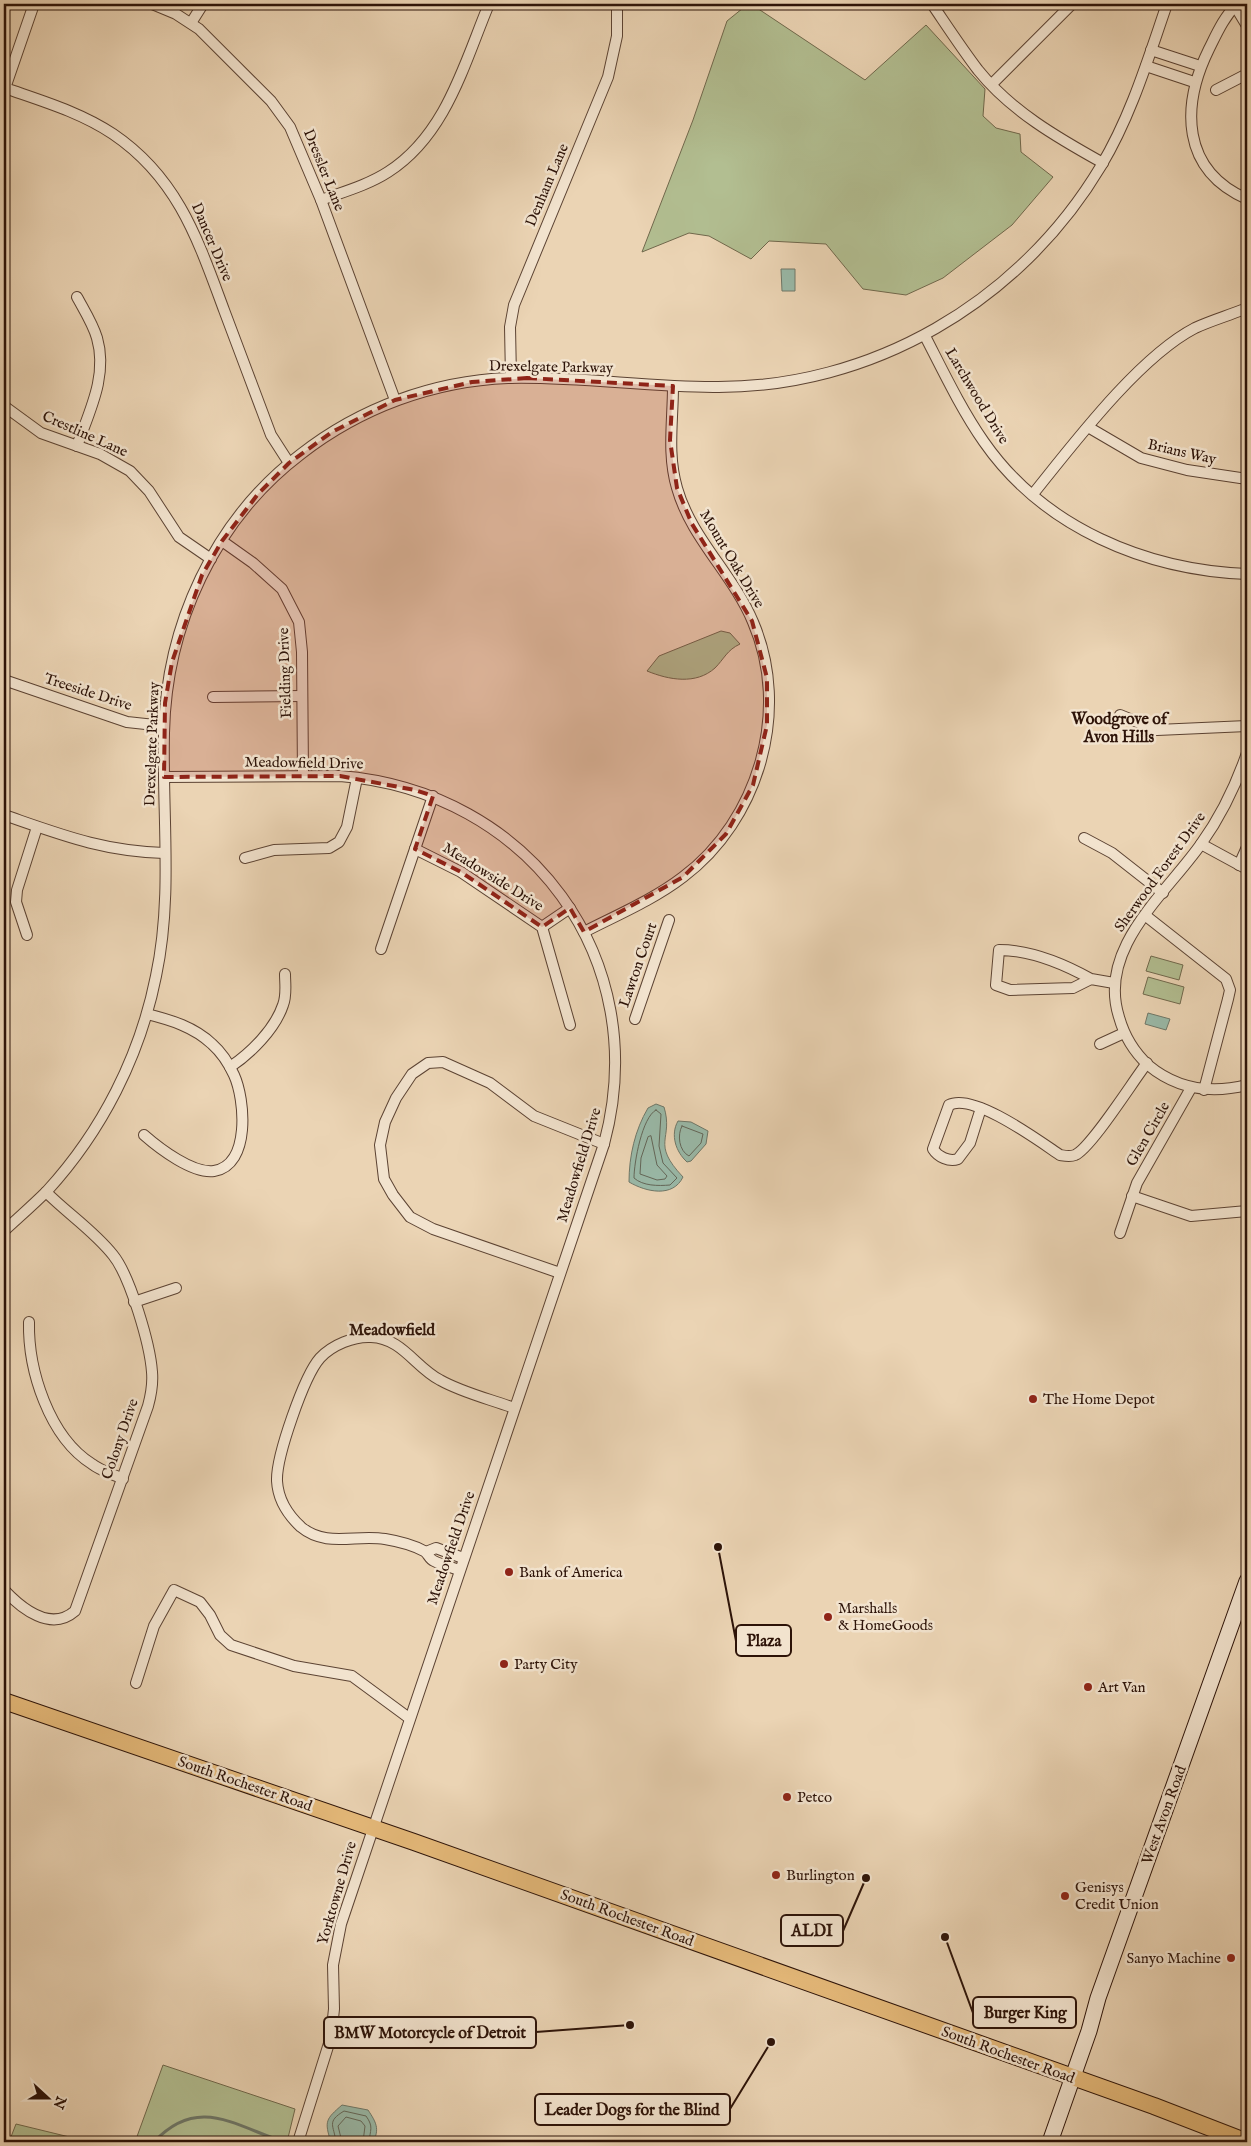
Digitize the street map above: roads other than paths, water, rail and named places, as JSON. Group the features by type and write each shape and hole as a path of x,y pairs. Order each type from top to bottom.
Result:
{"main road":[{"name":"West Avon Road","path":"1050,2142 1098,1998 1247,1581"},
{"name":"South Rochester Road","path":"4,1701 372,1828 1199,2122 1247,2142"}],"street":[{"path":"4,90 34,4"},
{"name":"Dressler Lane","path":"152,4 191,23 223,52 285,119 300,147 395,400"},
{"path":"191,23 203,4"},
{"path":"320,200 387,173 411,154 423,141 446,108 489,4"},
{"name":"Denham Lane","path":"512,378 510,327 514,305 608,77 617,36 616,4"},
{"path":"932,4 975,65 992,84 1035,121 1103,163"},
{"path":"992,84 1072,4"},
{"name":"Drexelgate Parkway","path":"4,1229 46,1192 84,1144 105,1112 129,1064 147,1014 162,945 165,893 164,726 168,680 176,644 194,592 211,558 244,509 290,463 332,432 395,400 451,386 512,378 673,386 746,386 822,375 868,360 925,336 990,292 1024,263 1073,208 1103,163 1125,120 1167,4"},
{"path":"1247,26 1236,5 1221,24 1200,66 1194,82 1191,106 1193,138 1202,162 1216,179 1231,191 1247,199"},
{"path":"1151,50 1200,66"},
{"path":"1146,66 1194,82"},
{"path":"1216,90 1247,74"},
{"name":"Dancer Drive","path":"4,90 65,110 99,125 134,150 169,187 194,230 271,435 290,463"},
{"path":"76,446 97,390 100,363 97,336 77,297"},
{"path":"1033,494 1129,382 1162,352 1196,328 1247,310"},
{"name":"Larchwood Drive","path":"925,336 947,379 984,441 1009,472 1033,494 1075,525 1133,554 1197,570 1247,574"},
{"name":"Mount Oak Drive","path":"584,932 654,896 683,878 711,851 726,834 745,801 758,772 765,743 768,710 767,678 757,633 728,575 692,524 677,488 670,440 673,386"},
{"name":"Crestline Lane","path":"4,406 34,430 110,458 130,471 149,492 179,537 211,558"},
{"name":"Brians Way","path":"1088,428 1141,458 1187,470 1247,479"},
{"name":"Fielding Drive","path":"222,541 270,576 282,589 299,622 302,638 303,776"},
{"name":"Treeside Drive","path":"4,680 127,722 164,726"},
{"path":"213,697 302,696"},
{"path":"1120,716 1157,730 1247,726"},
{"name":"Sherwood Forest Drive","path":"1114,983 1125,945 1201,844 1228,799 1247,753"},
{"name":"Meadowfield Drive","path":"164,777 303,776 357,778 394,784 433,796 463,810 504,836 544,874 570,908 584,932 599,967 612,1021 616,1086 604,1144 372,1828"},
{"path":"246,858 274,850 329,848 339,842 347,828 357,778"},
{"path":"381,948 433,796"},
{"path":"4,815 101,847 137,852 164,853"},
{"path":"27,935 16,902 17,890 37,826"},
{"path":"1084,838 1112,853 1163,893"},
{"path":"1201,844 1243,867 1247,847"},
{"name":"Meadowside Drive","path":"415,849 461,872 542,926 570,1025"},
{"path":"542,926 570,908"},
{"path":"1146,916 1226,979 1229,984 1230,990 1204,1090"},
{"name":"Lawton Court","path":"635,1019 669,920"},
{"path":"1091,979 1072,988 1010,990 996,985 1000,950 1023,952 1075,970 1091,979 1114,983 1118,1013 1124,1033 1147,1063 1164,1076 1191,1088 1204,1090 1222,1091 1247,1085"},
{"path":"230,1067 252,1048 280,1012 286,993 285,974"},
{"path":"144,1135 164,1152 202,1169 216,1171 232,1162 240,1142 243,1118 241,1096 230,1067 213,1045 197,1032 181,1024 147,1014"},
{"path":"1100,1044 1124,1033"},
{"path":"560,1273 432,1229 410,1217 392,1195 384,1179 380,1145 385,1122 396,1098 412,1074 428,1063 443,1062 490,1083 534,1116 604,1144"},
{"path":"981,1108 970,1143 958,1159 946,1159 935,1153 933,1150 949,1105 961,1102 981,1108 1009,1122 1067,1157 1076,1154 1104,1124 1147,1063"},
{"name":"Glen Circle","path":"1120,1233 1137,1183 1191,1088"},
{"name":"Colony Drive","path":"4,1590 22,1606 44,1618 61,1620 76,1611 148,1406 152,1386 150,1360 127,1280 113,1255 46,1192"},
{"path":"1132,1196 1191,1216 1247,1211"},
{"path":"134,1302 176,1288"},
{"path":"29,1322 28,1342 33,1367 51,1415 61,1435 91,1464 123,1479"},
{"path":"459,1570 432,1561 426,1552 385,1539 326,1539 317,1537 301,1527 286,1510 277,1486 278,1468 284,1445 314,1367 325,1353 347,1341 368,1337 381,1338 399,1346 438,1379 514,1408"},
{"path":"426,1552 436,1548 463,1558"},
{"path":"136,1683 154,1626 174,1590 200,1602 210,1615 220,1635 231,1644 294,1666 352,1676 409,1718"},
{"name":"Yorktowne Drive","path":"298,2142 331,2037 334,2015 333,1965 337,1940 372,1828"}],"water":[{"path":"781,269 795,269 795,291 782,291"},
{"path":"1148,1013 1170,1019 1166,1030 1145,1024"},
{"path":"656,1104 664,1107 667,1127 665,1148 673,1165 683,1177 679,1184 673,1188 659,1191 636,1186 629,1182 630,1163 636,1134 648,1108"},
{"path":"678,1121 691,1122 708,1131 706,1144 691,1161 687,1162 683,1158 675,1143 674,1132"},
{"path":"342,2105 368,2110 377,2129 373,2142 331,2142 327,2125 328,2121"}],"waterway":[{"path":"154,2142 170,2128 186,2120 202,2117 217,2118 284,2142"}],"place":[{"name":"The Home Depot","path":"1033,1399"},
{"name":"Plaza","path":"718,1547"},
{"name":"Bank of America","path":"509,1572"},
{"name":"Marshalls & HomeGoods","path":"828,1617"},
{"name":"Party City","path":"504,1664"},
{"name":"Art Van","path":"1088,1687"},
{"name":"Petco","path":"787,1797"},
{"name":"Burlington","path":"776,1875"},
{"name":"ALDI","path":"866,1878"},
{"name":"Genisys Credit Union","path":"1065,1896"},
{"name":"Burger King","path":"945,1937"},
{"name":"Sanyo Machine","path":"1231,1958"},
{"name":"BMW Motorcycle of Detroit","path":"630,2025"},
{"name":"Leader Dogs for the Blind","path":"771,2042"}],"district":[{"name":"Woodgrove of Avon Hills","path":"1119,729"},
{"name":"Meadowfield","path":"392,1331"}]}
